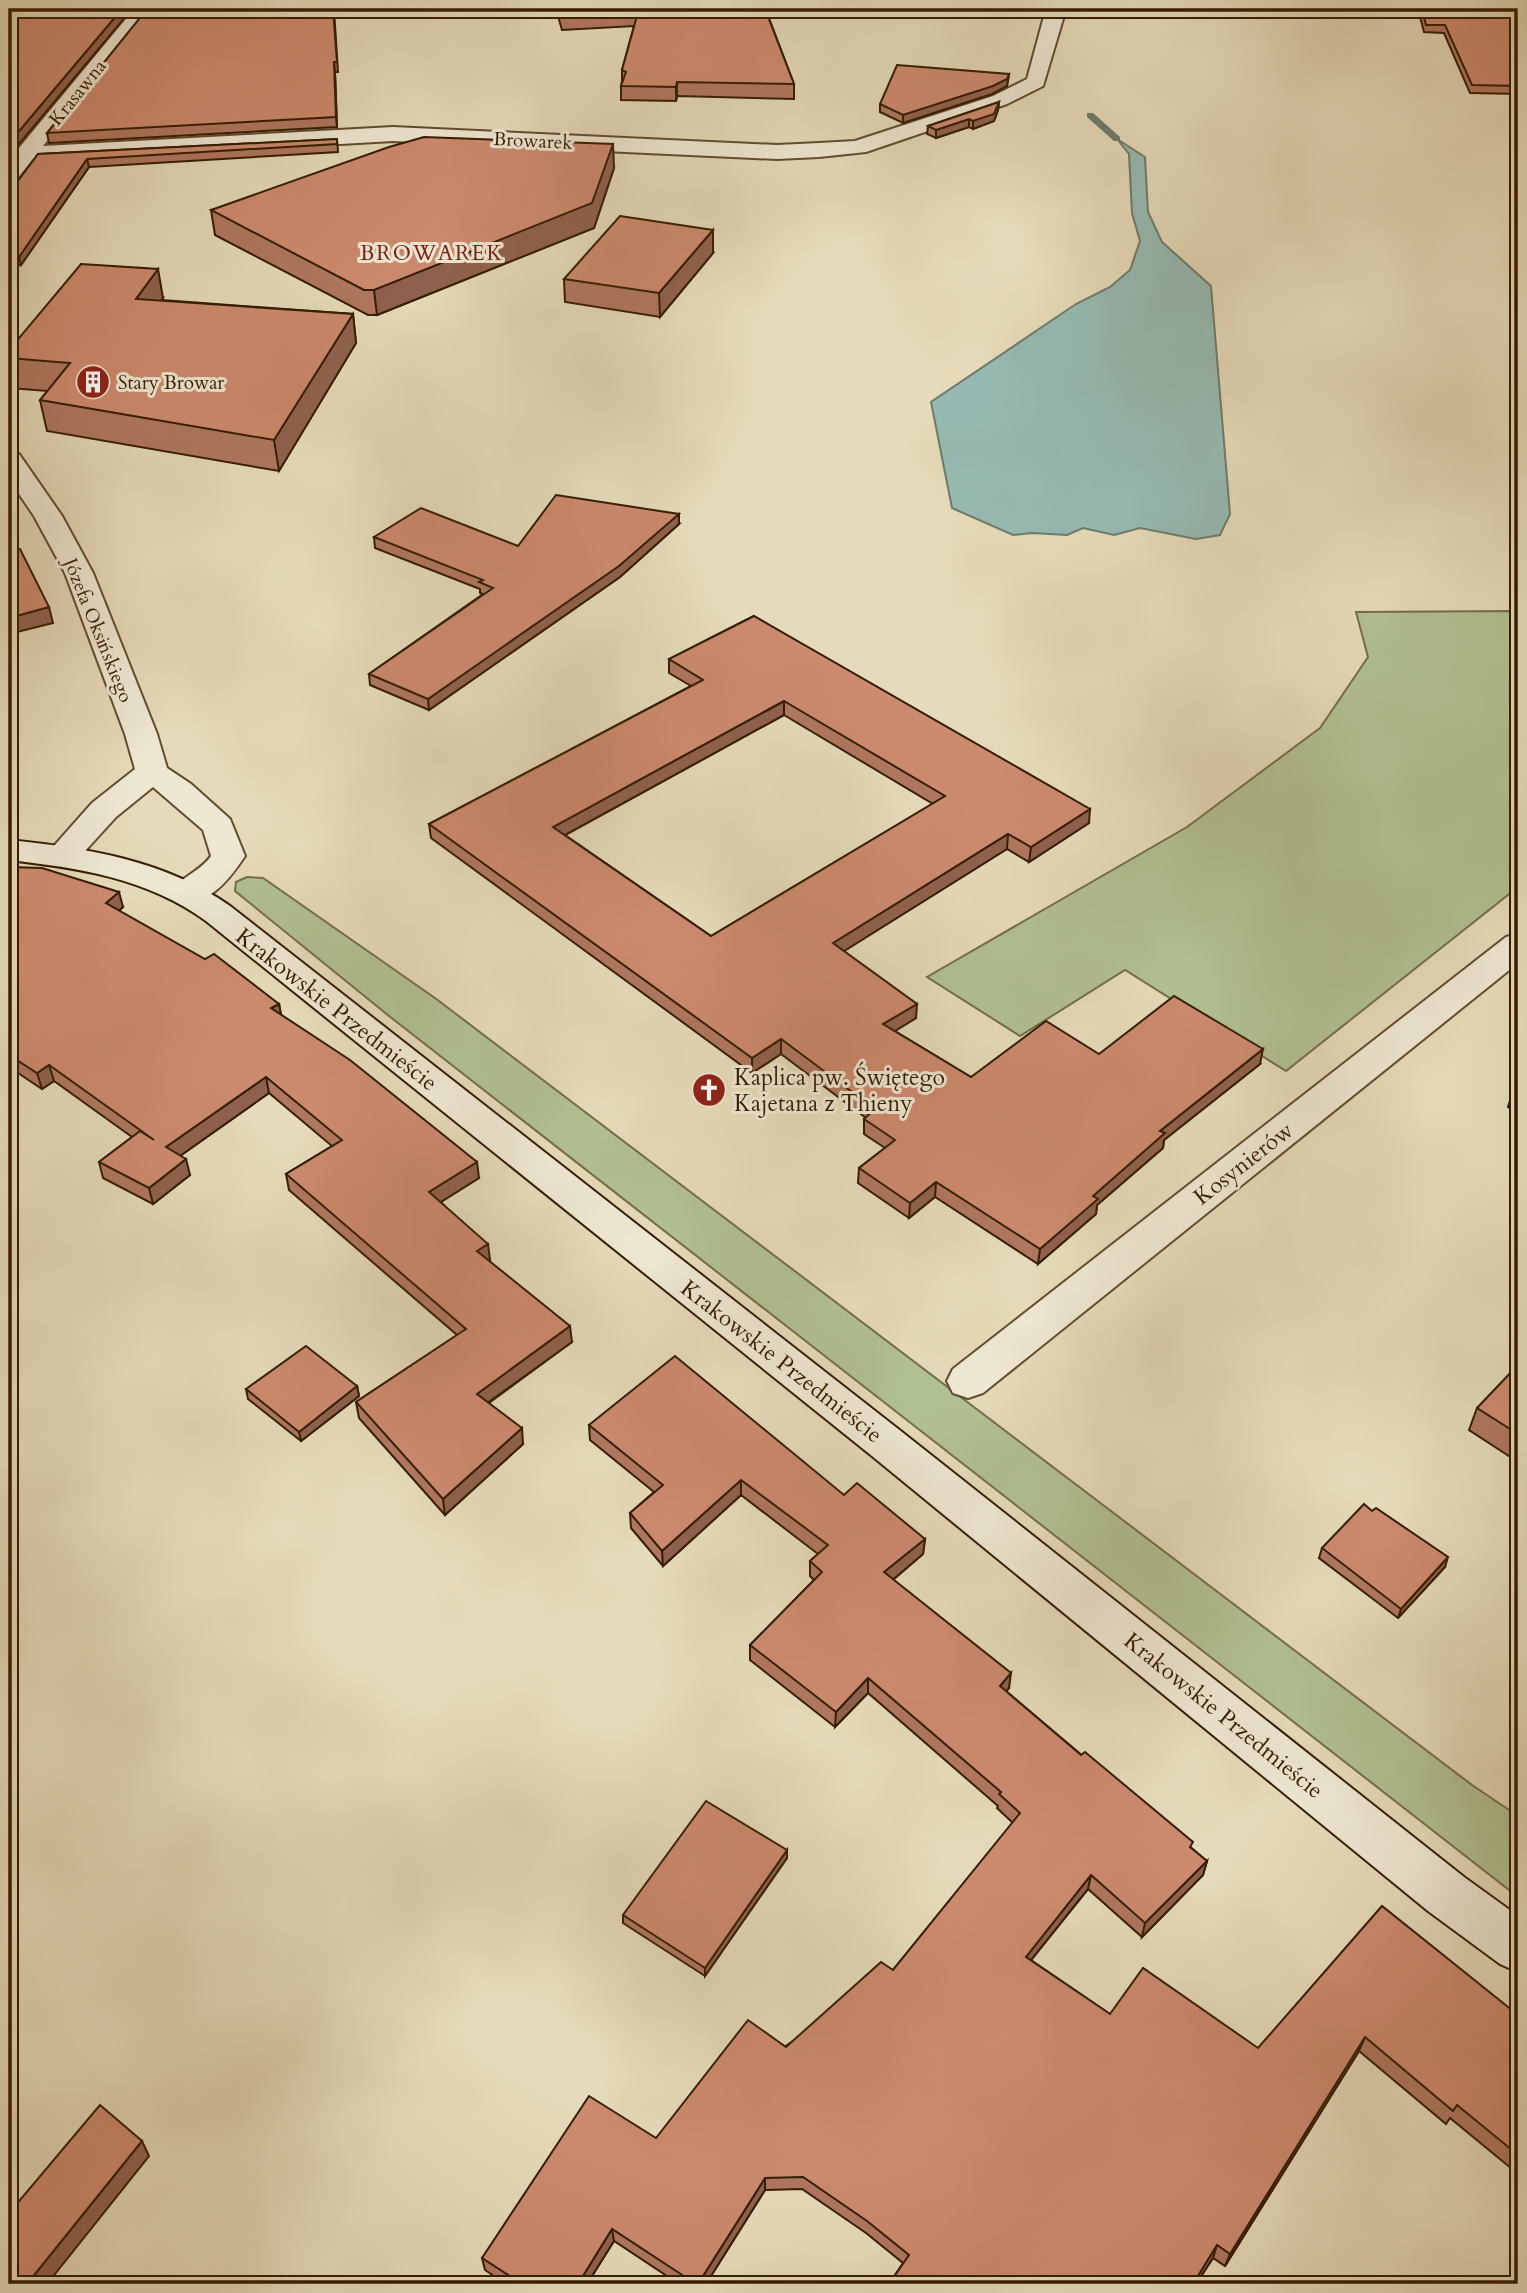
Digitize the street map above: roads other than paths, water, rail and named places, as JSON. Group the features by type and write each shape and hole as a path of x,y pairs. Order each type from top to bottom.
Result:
{"street":[{"name":"Krasawna","path":"9,174 144,9"},
{"name":"Browarek","path":"27,152 61,153 393,134 777,152 858,146 1000,100 1036,82 1056,9"},
{"name":"Józefa Oksińskiego","path":"9,460 48,516 79,573 141,734 152,772"},
{"path":"63,855 104,810 152,772 179,791 218,827 228,856 215,875 187,893"},
{"name":"Krakowskie Przedmieście","path":"9,850 63,855 118,867 187,893 268,953 887,1444 1446,1894 1518,1947"},
{"name":"Kosynierów","path":"968,1381 1518,945"}],"water":[{"path":"1117,139 1145,157 1148,212 1162,242 1211,286 1230,514 1220,535 1196,539 1140,528 1114,535 1083,528 1067,535 1013,535 952,508 931,402 1076,304 1110,287 1130,270 1140,241 1132,213 1129,154"}],"waterway":[{"path":"1090,115 1117,139"}],"place":[{"name":"Stary Browar","path":"93,382"},
{"name":"Kaplica pw. Świętego Kajetana z Thieny","path":"709,1090"}],"district":[{"name":"BROWAREK","path":"432,253"}]}
